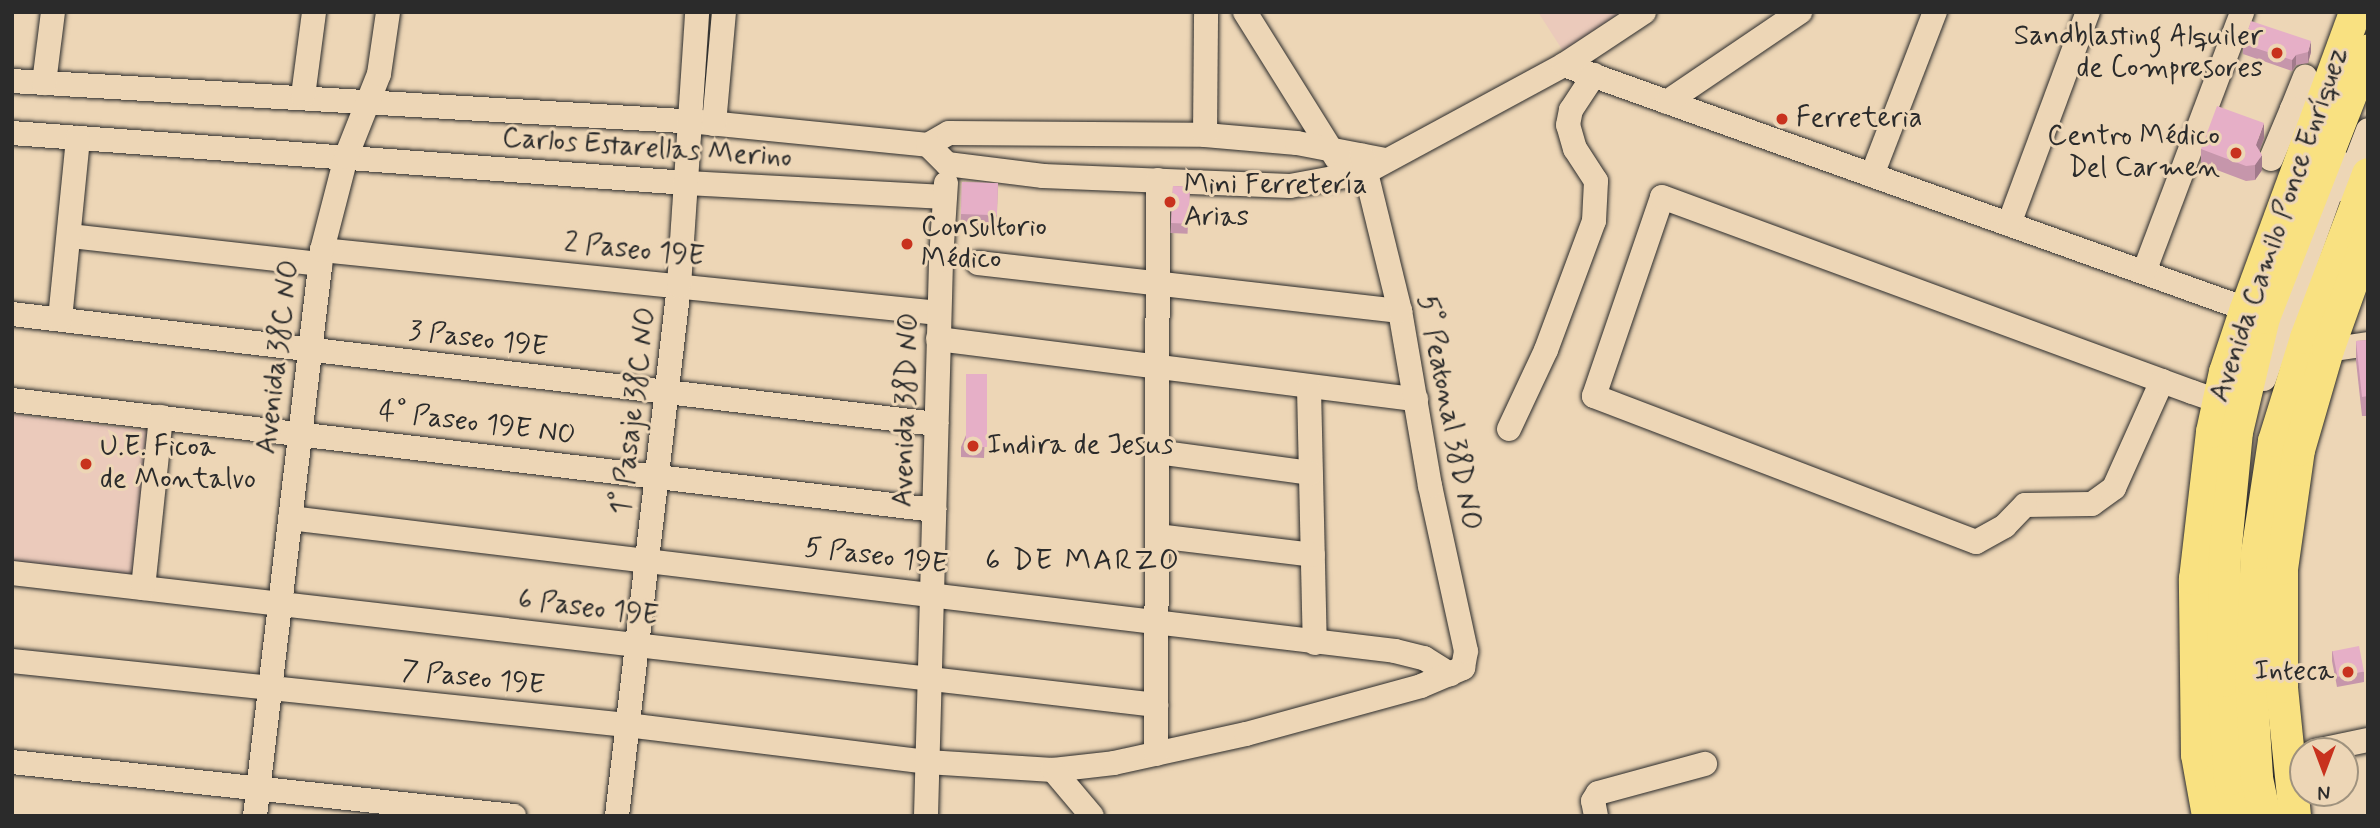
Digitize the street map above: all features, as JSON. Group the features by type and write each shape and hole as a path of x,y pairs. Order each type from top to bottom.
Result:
{"main road":[{"name":"Avenida Camilo Ponce Enríquez","path":"2208,816 2197,755 2195,579 2218,401 2304,113 2355,12"},
{"name":"Avenida Camilo Ponce Enríquez","path":"2265,816 2237,680 2225,556 2237,432 2264,318 2368,51"},
{"name":"Avenida Camilo Ponce Enríquez","path":"2238,816 2230,779 2237,680 2274,441 2306,338 2368,174"},
{"path":"2297,737 2282,687 2282,569 2299,450 2328,350 2368,238"},
{"path":"2203,507 2237,432"}],"street":[{"path":"44,83 53,12"},
{"path":"303,96 314,12"},
{"path":"346,157 379,74 388,12"},
{"name":"1° Pasaje 38C NO","path":"617,816 679,286 697,12"},
{"path":"714,124 724,12"},
{"path":"1205,135 1207,12 1245,13"},
{"path":"939,139 947,164 1043,176 1290,186 1358,163 1564,65 1644,12"},
{"path":"1667,102 1800,12"},
{"path":"1872,175 1935,12"},
{"path":"2009,224 2088,12"},
{"path":"2144,272 2242,12"},
{"name":"5° Peatonal 38D NO","path":"1245,13 1358,163 1400,311 1430,486 1466,652 1463,668 1450,674"},
{"path":"1564,65 2246,309"},
{"path":"1509,429 1546,350 1594,221 1596,181 1575,149 1568,125 1571,110 1594,75"},
{"path":"2271,159 2304,113 2305,77"},
{"name":"Carlos Estarellas Merino","path":"12,81 303,96 939,139 1205,135 1297,144 1358,163"},
{"name":"Avenida Camilo Ponce Enríquez","path":"2225,556 2239,526 2249,442 2269,359 2368,89"},
{"name":"Avenida Camilo Ponce Enríquez","path":"2257,553 2251,528 2260,443 2287,341 2368,130"},
{"name":"Carlos Estarellas Merino","path":"12,132 687,183 945,197"},
{"path":"60,319 78,138"},
{"name":"Avenida 38C NO","path":"255,816 321,257 346,157"},
{"name":"Avenida 38D NO","path":"926,816 938,339 947,164"},
{"path":"1156,754 1158,180"},
{"path":"2162,381 2115,488 2092,504 2025,505 2004,526 1976,542 1594,396 1662,197 2218,401"},
{"name":"2 Paseo 19E","path":"70,236 679,286 939,313"},
{"path":"978,263 1400,311"},
{"name":"3 Paseo 19E","path":"12,314 936,424"},
{"path":"938,339 1309,388 1416,399"},
{"path":"2328,350 2368,344"},
{"path":"2237,432 2269,359"},
{"path":"1309,388 1315,643"},
{"name":"4° Paseo 19E NO","path":"12,400 934,510"},
{"path":"143,588 161,417"},
{"path":"1157,452 1311,473"},
{"name":"5 Paseo 19E","path":"290,518 1395,651 1424,658 1450,674"},
{"path":"1157,536 1313,555"},
{"name":"6 Paseo 19E","path":"12,573 1156,705"},
{"name":"7 Paseo 19E","path":"12,661 627,725 927,762 1053,770 1114,763 1156,754 1326,712 1421,686 1450,674"},
{"path":"12,762 514,816"},
{"path":"1596,816 1593,801 1598,793 1705,764"},
{"path":"1053,770 1092,816"}],"shaded area":[{"path":"1538,12 1621,12 1563,51"},
{"name":"U.E. Ficoa de Montalvo","path":"12,414 152,431 134,577 12,562"}],"building":[{"path":"2251,21 2311,41 2308,52 2296,55 2292,60 2243,44"},
{"path":"2217,106 2264,123 2256,145 2262,155 2255,165 2246,166 2201,149"},
{"path":"962,182 998,183 997,215 961,214"},
{"path":"1173,186 1190,187 1188,224 1171,223"},
{"path":"2368,340 2368,396 2362,397 2356,341"},
{"path":"966,374 987,374 987,447 966,447"},
{"path":"2359,646 2364,672 2337,677 2332,651"}],"place":[{"name":"Sandblasting Alquiler de Compresores","path":"2277,53"},
{"name":"Ferreteria","path":"1782,119"},
{"name":"Centro Médico Del Carmen","path":"2236,153"},
{"name":"Mini Ferretería Arias","path":"1170,202"},
{"name":"Consultorio Médico","path":"907,244"},
{"name":"Indira de Jesus","path":"973,446"},
{"name":"U.E. Ficoa de Montalvo","path":"86,464"},
{"name":"Inteca","path":"2348,672"}],"district":[{"name":"6 DE MARZO","path":"1083,561"}]}
